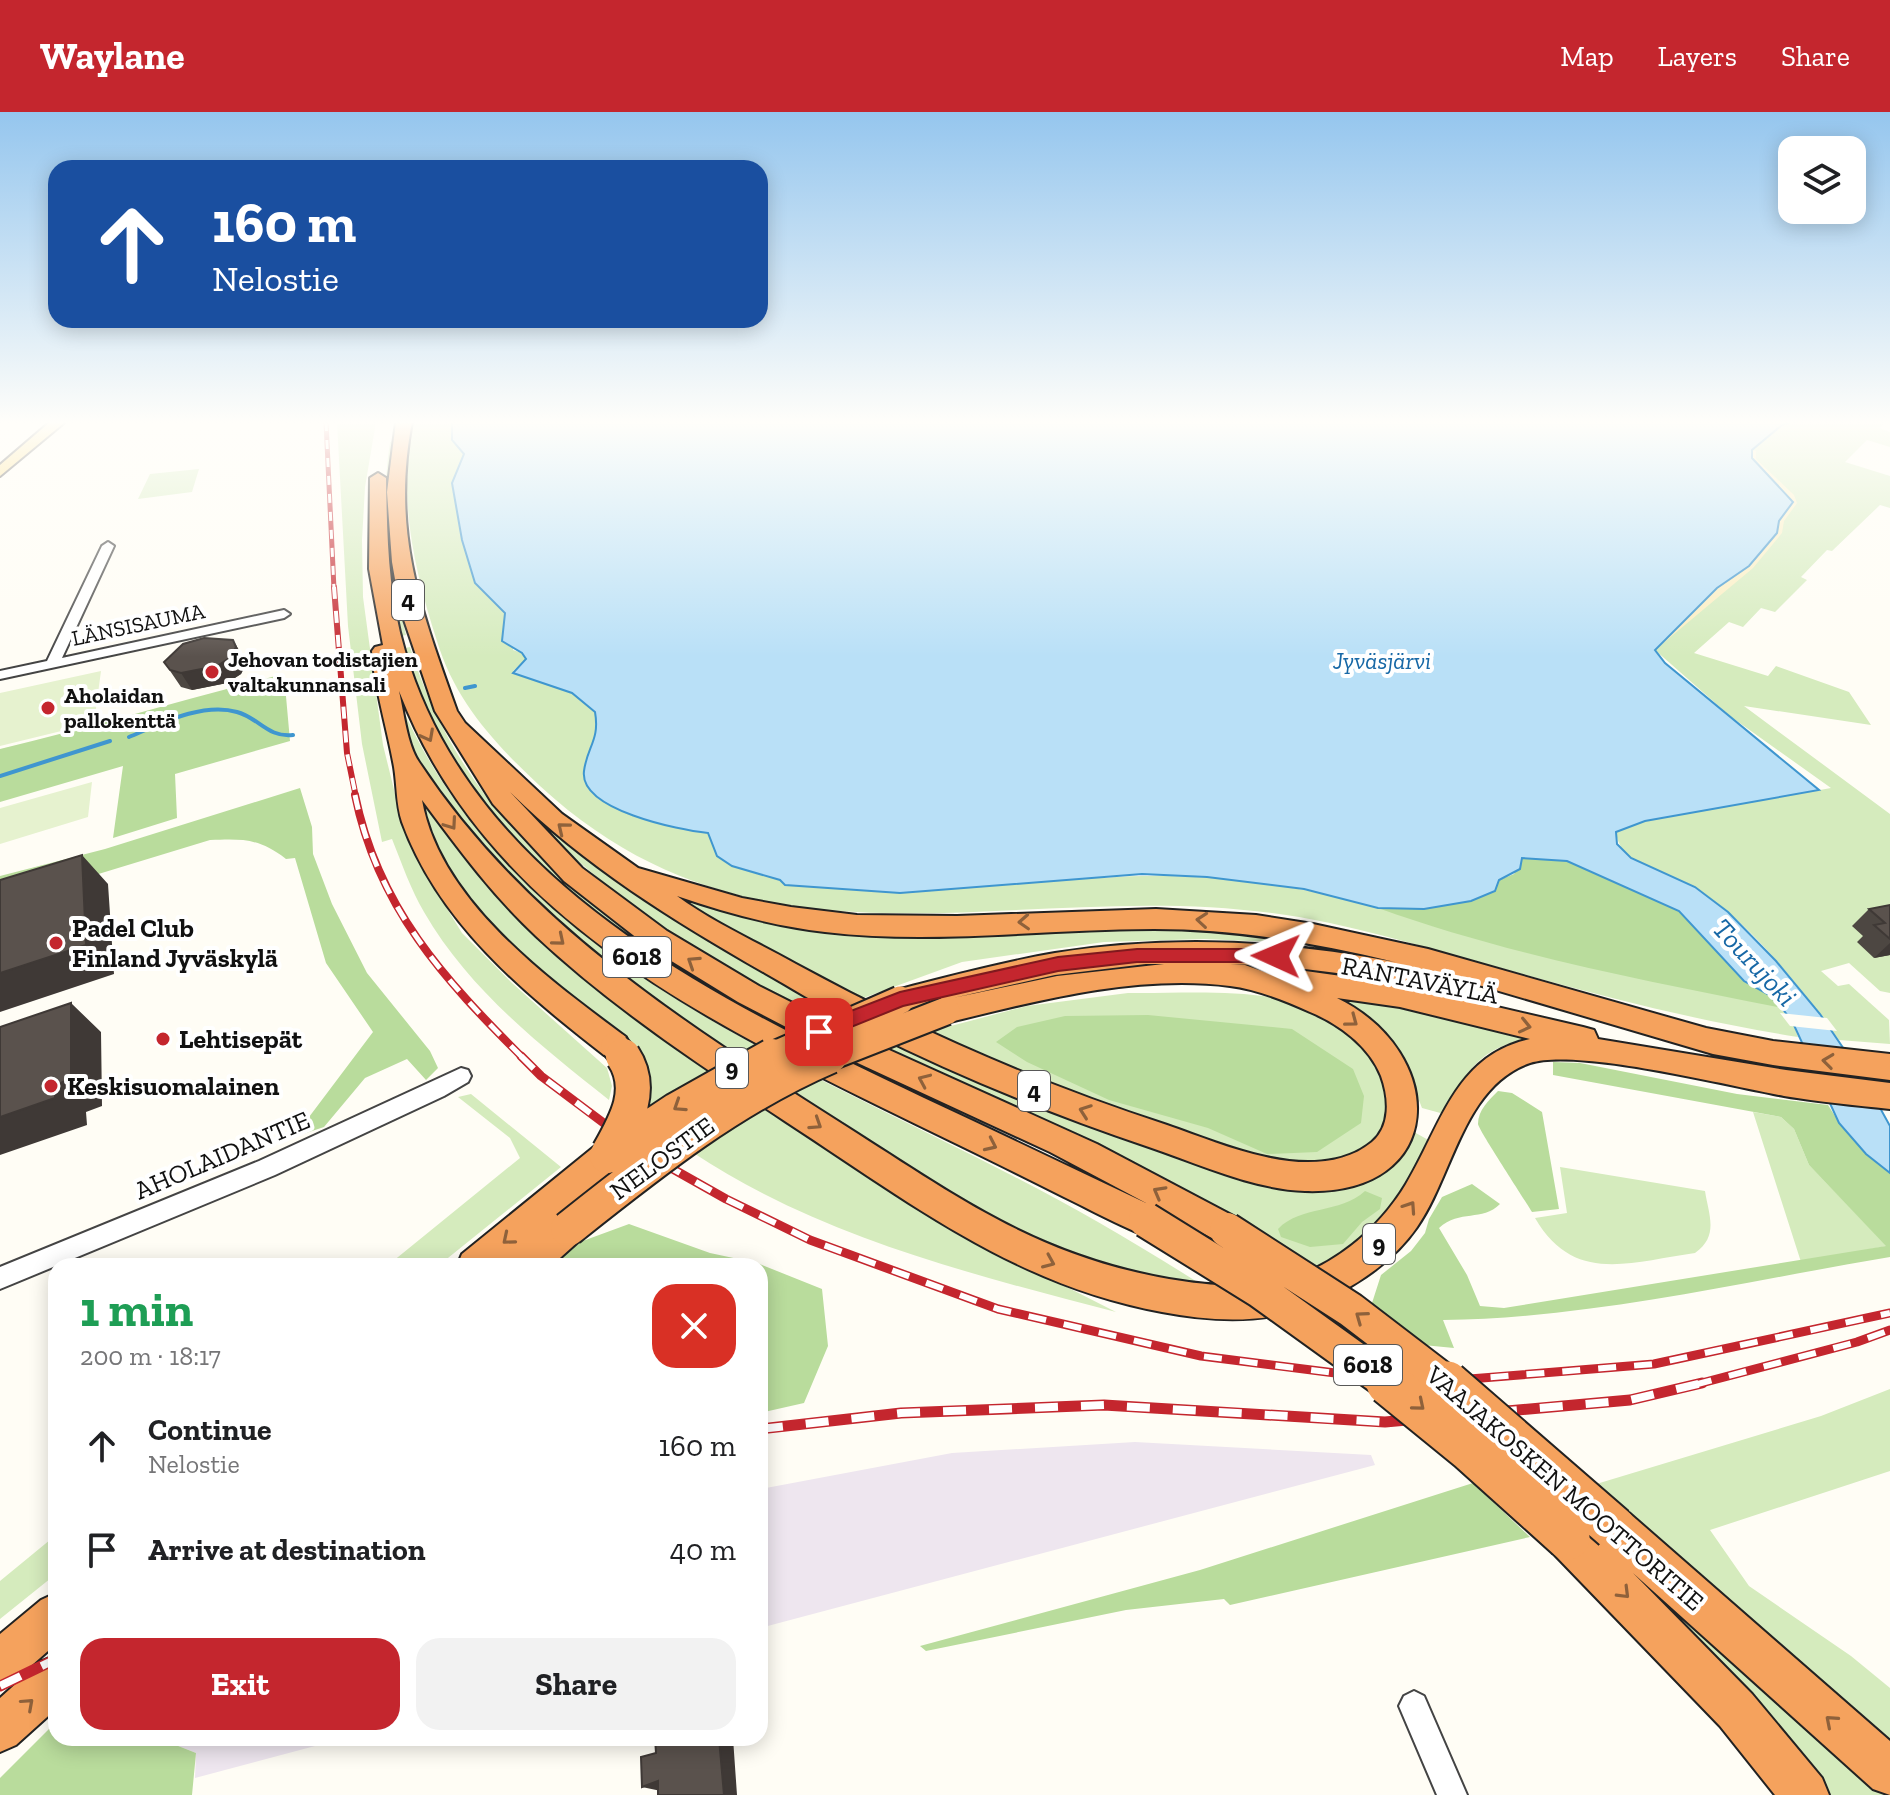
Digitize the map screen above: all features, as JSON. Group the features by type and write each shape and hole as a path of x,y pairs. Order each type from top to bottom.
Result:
{"highway":[{"name":"VAAJAKOSKEN MOOTTORITIE","path":"377,501 383,611 418,719 459,789 516,856 588,920 652,969 729,1016 1146,1220 1243,1277 1335,1340 1484,1459 1568,1538 1736,1710 1805,1795"},
{"name":"VAAJAKOSKEN MOOTTORITIE","path":"397,501 400,565 425,659 453,724 491,787 530,833 617,909 696,964 749,996 1145,1184 1227,1230 1351,1310 1429,1368 1890,1772"},
{"name":"4","path":"383,611 382,649 387,692 405,761 407,795 426,848 477,926 536,983 615,1046 631,1066 634,1090 624,1123 607,1156"},
{"name":"4","path":"453,724 532,802 681,913 879,1023 1077,1109 1265,1172 1330,1176 1368,1164 1382,1153 1394,1139 1403,1118 1399,1077 1385,1052 1352,1021 1320,1003 1228,974"},
{"name":"9","path":"405,761 459,835 502,886 546,929 624,992 750,1081 991,1234 1052,1264 1149,1294 1187,1299 1262,1300 1301,1293 1365,1258 1388,1236 1415,1200 1463,1101 1489,1070 1523,1052 1563,1048 1708,1055"},
{"name":"9","path":"626,874 665,881 759,911 855,925 949,926 1101,918 1185,919 1257,925 1323,936 1462,970 1708,1055"},
{"name":"RANTAVÄYLÄ","path":"900,1000 1058,964 1137,955 1276,956 1393,972 1708,1055 1786,1083 1888,1077"},
{"name":"RANTAVÄYLÄ","path":"1228,974 1306,981 1400,996 1708,1055 1773,1053 1888,1077"},
{"name":"NELOSTIE","path":"489,1258 648,1165 776,1082 870,1038 946,1011 1039,989 1139,977 1228,974"},
{"name":"NELOSTIE","path":"530,1258 555,1220 607,1156 693,1097 751,1065 841,1021 900,1000"},
{"path":"0,1663 48,1622"},
{"path":"0,1729 48,1685"}],"street":[{"path":"53,663 108,546"},
{"name":"LÄNSISAUMA","path":"0,675 284,614"},
{"name":"AHOLAIDANTIE","path":"49,1258 267,1168 461,1076"},
{"name":"AHOLAIDANTIE","path":"0,1278 48,1258"},
{"path":"1414,1706 1452,1795"}],"shaded area":[{"path":"1135,1442 1371,1455 1375,1465 768,1626 768,1488 952,1453"},
{"path":"178,1746 315,1746 195,1778 196,1753"}],"green space":[{"path":"341,501 364,501 363,597 383,745 402,822 427,876 462,933 512,983 607,1068 612,1086 609,1100 532,1037 462,967 419,904 392,839 382,842 362,744 348,626"},
{"path":"386,501 390,501 396,587 406,635 402,636 393,588"},
{"path":"408,501 532,501 513,650 522,653 526,659 513,671 533,669 1103,878 1149,876 1239,881 1329,895 1462,924 1769,995 1793,1023 1798,1037 1647,1006 1385,936 1272,913 1174,906 891,913 800,907 711,887 625,849 540,786 478,720 454,683 429,615 415,561"},
{"path":"1767,501 1890,501 1890,508 1880,505 1832,551 1827,550 1801,577 1807,580 1775,612 1761,608 1743,627 1729,622 1694,653 1768,676 1776,666 1849,692 1871,725 1744,706 1890,814 1890,993 1880,991 1849,963 1821,971 1838,986 1849,984 1889,1020 1890,1044 1839,1040 1791,978 1737,920 1696,888 1636,861 1620,844 1616,832 1645,821 1831,788 1730,716 1655,650 1749,566 1777,533"},
{"path":"410,647 436,714 453,746 471,776 515,832 578,890 786,1028 782,1032 721,996 606,919 554,876 507,829 465,776 431,716 405,648"},
{"name":"Aholaidan pallokenttä","path":"101,671 94,723 0,746 0,693"},
{"path":"284,674 290,741 175,774 177,818 113,838 123,766 0,802 0,749"},
{"path":"401,705 449,792 510,866 581,931 660,988 745,1039 1057,1199 1202,1285 1135,1279 987,1223 630,986 508,882 426,776 408,741"},
{"path":"92,782 88,817 0,844 0,808"},
{"path":"300,788 312,827 313,854 332,904 367,973 430,1051 438,1068 426,1080 407,1059 365,1078 324,1127 294,1137 373,1032 326,963 295,858 286,859 250,841 210,840 0,904 0,876 105,849"},
{"path":"415,793 424,800 467,862 512,910 718,1068 641,1111 644,1091 487,923 442,860"},
{"path":"526,805 837,1009 821,1016 739,974 661,926 554,839 522,807"},
{"path":"1522,858 1567,861 1679,911 1744,981 1769,995 1782,1008 1528,953 1378,908 1424,909 1439,905 1514,874"},
{"path":"662,886 758,917 1150,924 1282,934 1380,958 1297,943 1204,939 1104,942 962,962 855,1001 699,914"},
{"path":"1322,992 1363,998 1539,1038 1505,1045 1480,1060 1461,1083 1444,1114 1422,1108 1396,1051 1375,1026"},
{"path":"1128,993 1251,995 1276,998 1320,1012 1359,1041 1374,1061 1385,1083 1389,1105 1386,1125 1372,1143 1334,1163 1299,1167 1257,1160 1010,1069 924,1033 1027,1006"},
{"path":"1148,1015 1292,1029 1353,1069 1364,1096 1361,1123 1317,1152 1267,1154 1208,1128 1109,1100 1027,1062 996,1042 1017,1027 1065,1016"},
{"path":"900,1039 1266,1181 1405,1148 1414,1132 1432,1142 1413,1182 1355,1250 1315,1269 1046,1121 881,1046"},
{"path":"1553,1062 1580,1063 1737,1094 1828,1105 1856,1142 1890,1173 1890,1257 1612,1306 1499,1318 1443,1320 1454,1348 1423,1345 1372,1303 1381,1275 1411,1251 1425,1233 1442,1197 1472,1184 1500,1204 1486,1213 1455,1219 1439,1228 1467,1275 1480,1306 1504,1308 1886,1246 1809,1165 1794,1129 1781,1117 1553,1075"},
{"path":"1498,1091 1512,1093 1542,1112 1559,1209 1532,1212 1480,1129 1478,1119 1482,1110"},
{"path":"471,1094 561,1167 448,1258 397,1258 520,1158 510,1138 458,1097"},
{"path":"766,1108 970,1238 1116,1312 951,1267 843,1230 740,1181 692,1152"},
{"path":"1753,1112 1781,1117 1794,1129 1809,1165 1887,1246 1801,1262"},
{"path":"1560,1167 1705,1191 1710,1217 1707,1240 1695,1253 1626,1264 1586,1261 1567,1253 1550,1239 1535,1218 1567,1213"},
{"path":"1365,1191 1382,1198 1380,1209 1362,1222 1343,1244 1310,1247 1281,1237 1278,1229 1287,1221 1344,1203"},
{"path":"629,1224 710,1253 734,1258 562,1258 580,1242"},
{"path":"768,1267 822,1289 828,1346 804,1403 768,1411"},
{"path":"1890,1389 1890,1471 1710,1530 1749,1586 1851,1656 1890,1688 1890,1747 1593,1485 1821,1416"},
{"path":"1473,1483 1530,1537 1230,1605 1224,1599 1126,1610 926,1651 920,1646 1200,1570"},
{"path":"48,1542 48,1580 0,1619 0,1581"},
{"path":"1657,1597 1888,1795 1827,1795"},
{"path":"48,1730 48,1746 178,1746 196,1753 192,1795 0,1795 0,1778"}],"sand":[{"path":"1793,502 1797,503 1784,521 1782,533 1753,568 1655,650 1717,588 1749,566 1777,533 1779,521"}],"water":[{"name":"Jyväsjärvi","path":"455,501 1792,501 1779,521 1777,533 1749,566 1717,588 1655,650 1665,663 1819,790 1645,821 1616,832 1617,844 1631,858 1695,887 1728,912 1776,961 1820,1014 1863,1077 1890,1126 1890,1173 1866,1154 1839,1123 1793,1023 1769,995 1744,981 1679,911 1567,861 1522,858 1520,869 1499,880 1495,891 1471,901 1424,909 1378,908 1304,889 1207,877 1142,874 900,893 785,885 780,880 732,866 717,856 708,833 633,816 597,797 587,785 584,771 595,737 595,712 572,693 513,673 526,659 502,641 505,613 475,583 462,540"}],"pier":[{"path":"1780,1013 1827,1018 1837,1031 1790,1026"}],"building":[{"path":"204,638 233,640 236,647 231,657 217,666 181,673 170,670 164,662 183,644"},
{"path":"82,855 86,945 0,973 0,880"},
{"path":"1890,905 1890,939 1874,925 1885,923 1869,909"},
{"path":"71,1003 71,1079 55,1085 55,1098 0,1117 0,1027"},
{"path":"656,1746 720,1746 724,1795 658,1795 658,1781 642,1787 641,1757 656,1753"}],"waterway":[{"path":"465,688 475,686"},
{"path":"129,737 182,716 210,710 237,712 277,734 293,735"},
{"path":"0,776 110,741"}],"railway":[{"path":"330,501 334,589"},
{"path":"334,587 347,753 356,797"},
{"path":"355,795 366,836 397,907 441,970 523,1058"},
{"path":"523,1058 541,1076 641,1151 726,1199 810,1240 998,1309 1201,1356 1359,1376 1457,1380 1654,1364 1890,1313"},
{"path":"1698,1384 1857,1342 1890,1330"},
{"path":"1698,1384 1702,1383"},
{"path":"768,1428 901,1413 1104,1405 1385,1422 1630,1400 1698,1384"},
{"path":"1694,1385 1698,1384"},
{"path":"0,1686 48,1663"}],"place":[{"name":"Jehovan todistajien valtakunnansali","path":"212,672"},
{"name":"Aholaidan pallokenttä","path":"48,708"},
{"name":"Padel Club Finland Jyväskylä","path":"56,943"},
{"name":"Lehtisepät","path":"163,1039"},
{"name":"Keskisuomalainen","path":"51,1086"}],"route":[{"path":"819,1032 900,1000 1058,964 1137,955 1276,956"}],"water label":[{"name":"Tourujoki","path":"1755,962"}]}
